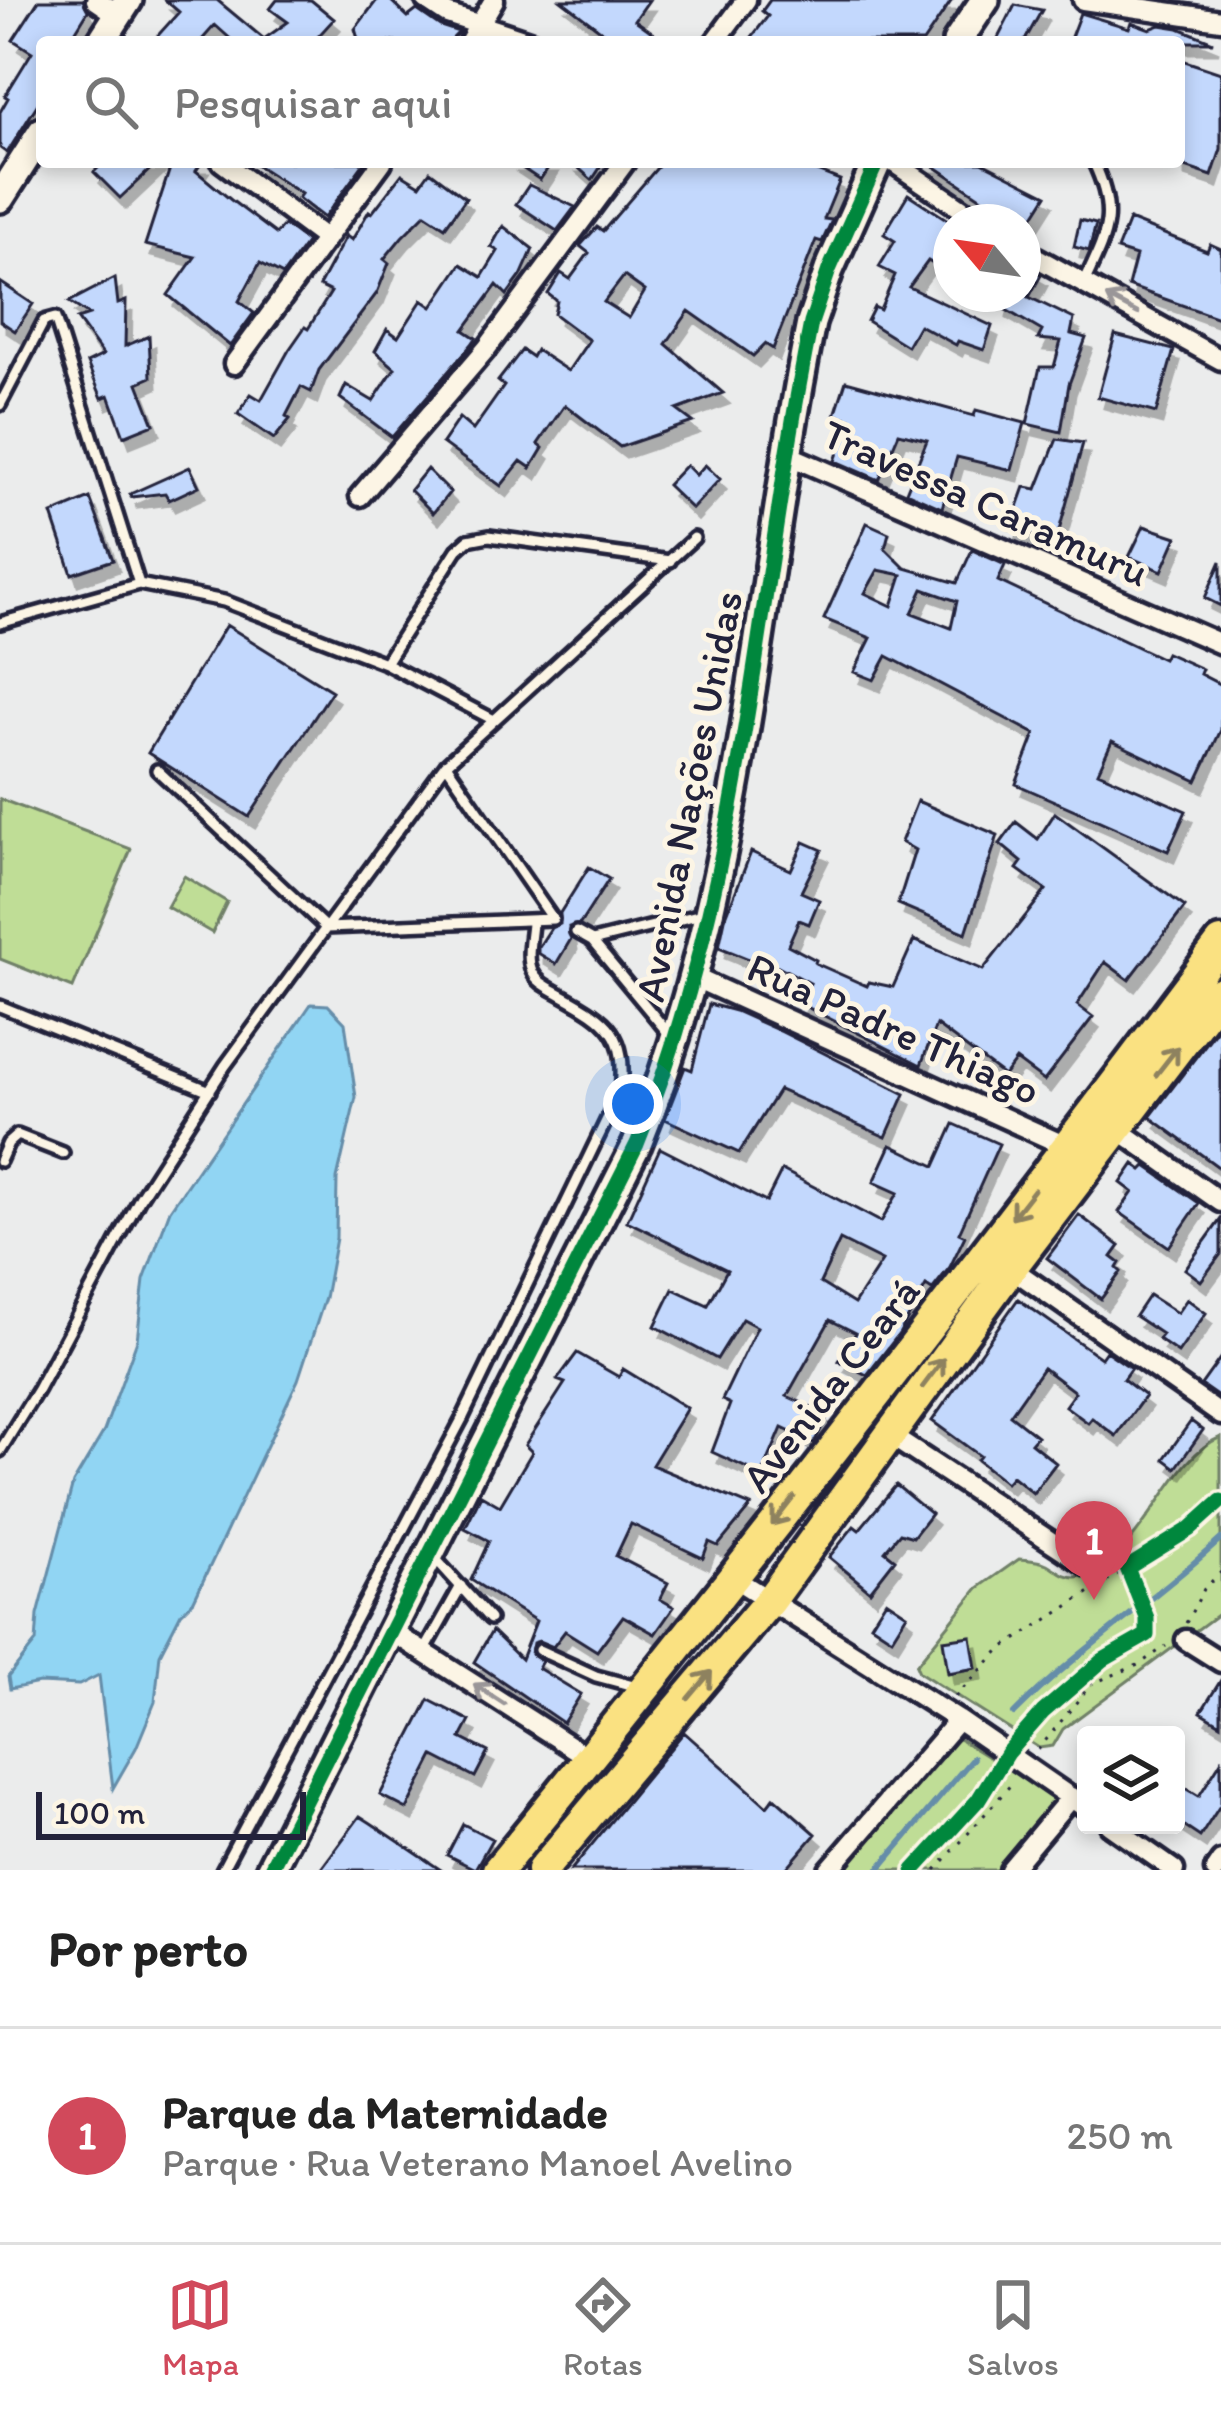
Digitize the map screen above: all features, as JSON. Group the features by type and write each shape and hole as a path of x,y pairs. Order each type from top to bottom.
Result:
{"main road":[{"name":"Avenida Ceará","path":"498,1870 647,1689 1221,944"},
{"name":"Avenida Ceará","path":"549,1862 770,1600 888,1434 1221,992"},
{"path":"635,1763 653,1711 647,1689"},
{"path":"549,1862 550,1826 562,1792"}],"street":[{"path":"426,0 475,34 494,0"},
{"path":"719,36 746,0"},
{"path":"961,36 985,0"},
{"path":"1083,0 1221,20"},
{"path":"102,36 114,5"},
{"path":"5,179 36,140"},
{"path":"230,168 326,239"},
{"path":"234,364 378,168"},
{"path":"360,496 487,348 621,168"},
{"name":"Avenida Nações Unidas","path":"270,1870 637,1144 676,1043 711,911 818,298 874,168"},
{"path":"902,168 955,204"},
{"path":"1041,260 1221,360"},
{"name":"Travessa Caramuru","path":"788,455 1221,644"},
{"name":"Rua Padre Thiago","path":"691,976 1068,1147"},
{"path":"1116,1128 1221,1202"},
{"path":"1012,1268 1221,1415"},
{"path":"888,1434 1088,1566"},
{"path":"732,1577 1077,1802"},
{"path":"389,1630 587,1757"},
{"path":"1186,1640 1221,1662"},
{"path":"829,1870 949,1715"},
{"path":"1010,1870 1077,1804"},
{"path":"1123,1834 1174,1870"},
{"path":"1215,1870 1221,1862"}],"lane":[{"path":"1083,285 1110,220 1096,168"},
{"path":"0,405 44,321 55,318 139,584"},
{"path":"385,663 468,540 489,536 670,561"},
{"path":"0,1451 140,1198 210,1091 446,764 694,538"},
{"path":"0,622 139,584 224,601 385,663 492,719"},
{"path":"157,770 326,928 554,920 446,764"},
{"path":"592,941 711,911"},
{"path":"222,1870 462,1419 622,1090 625,1057 615,1031 533,974 529,958 532,923"},
{"path":"575,932 592,941 676,1043"},
{"path":"0,1006 210,1091"},
{"path":"0,1161 8,1142 17,1135 62,1153"},
{"path":"429,1552 490,1619"},
{"path":"424,1652 461,1586"},
{"path":"539,1650 596,1676 647,1689"}],"path":[{"path":"949,1715 1000,1650 1143,1559"},
{"path":"1127,1568 1135,1587"},
{"path":"936,1870 987,1815 1091,1684 1138,1665 1174,1641 1186,1640 1183,1632 1188,1614 1221,1572"},
{"path":"1054,1702 1114,1655"},
{"path":"914,1870 977,1800 1007,1753"}],"green space":[{"path":"0,799 131,849 73,988 0,959"},
{"path":"184,876 227,902 212,933 167,907"},
{"path":"1221,1437 1221,1612 1063,1729 1053,1746 1039,1748 919,1672 916,1665 978,1588 1019,1559 1044,1563 1071,1577 1103,1566 1139,1530 1185,1465"},
{"path":"959,1739 1056,1799 1058,1809 1007,1870 845,1870 953,1741"}],"water":[{"path":"311,1004 328,1005 345,1023 356,1097 337,1179 336,1238 325,1298 298,1380 194,1600 181,1613 160,1654 155,1702 113,1788 99,1675 79,1685 39,1683 10,1689 8,1677 36,1642 38,1615 73,1483 104,1431 137,1340 144,1280 170,1210"}],"building":[{"path":"39,0 83,0 88,11 73,36 36,36 36,107 7,153 0,148 0,112 32,52 13,40"},
{"path":"165,0 217,0 260,36 227,36 215,25 205,36 157,36 179,12"},
{"path":"277,0 311,0 334,19 318,36 268,36 288,22 270,9"},
{"path":"377,0 390,0 408,17 417,10 459,32 455,36 357,36 355,29"},
{"path":"561,0 649,0 635,20 658,36 608,36"},
{"path":"770,0 952,0 927,36 753,36 768,16 762,11"},
{"path":"1015,5 1042,10 1027,36 999,36"},
{"path":"1080,13 1129,28 1131,22 1150,29 1160,25 1179,28 1213,42 1185,42 1185,36 1071,36"},
{"path":"1185,61 1221,73 1221,149 1212,176 1185,167"},
{"path":"98,168 152,168 120,198 94,172"},
{"path":"170,168 198,168 276,234 284,225 307,242 283,275 260,263 239,301 254,313 230,346 168,295 195,257 145,245"},
{"path":"261,168 361,168 324,218 298,198 301,194"},
{"path":"522,168 548,168 540,180"},
{"path":"579,168 600,168 592,180"},
{"path":"657,168 809,168 840,180 824,219 832,220 822,242 816,240 773,349 765,344 753,356 689,311 666,344 723,393 677,410 693,422 620,447 565,405 538,444 543,448 531,468 521,461 501,486 442,443 459,418 473,430 504,386 498,381 522,350 532,357 536,350 568,371 589,340 554,314 557,301 548,294 561,273 570,279 589,253 580,246 597,227 603,231","holes":["624,276 645,291 629,318 604,302"]},
{"path":"937,168 994,168 1047,195 1041,205 991,204"},
{"path":"430,171 466,198 445,227 425,214 384,259 389,263 377,293 319,370 311,392 301,387 286,416 290,419 274,439 238,414 251,394 261,400 289,350 331,292 319,286 346,236 352,240 369,211 402,174 420,185"},
{"path":"529,185 575,207 557,231 516,204"},
{"path":"908,194 933,210 933,264 928,261 909,287 933,298 933,312 962,312 992,326 984,350 958,341 956,345 919,325 907,346 867,321 874,307 880,310 895,275 879,267 895,241 884,234"},
{"path":"1080,220 1096,224 1089,251 1074,247"},
{"path":"1129,220 1207,251 1210,244 1221,249 1221,319 1128,286 1136,256 1117,250"},
{"path":"503,226 533,249 521,276 507,295 497,285 464,330 476,338 472,344 392,437 340,398 346,385 373,401 395,368 375,351 387,329 398,337 422,300 432,307 461,264 482,277 498,251 491,247"},
{"path":"115,278 118,304 126,301 125,346 149,336 151,377 138,383 154,424 124,436 109,395 102,398 87,363 103,355 77,319 89,315 69,302"},
{"path":"0,282 33,304 15,331 0,321"},
{"path":"1041,303 1074,319 1071,334 1086,338 1069,384 1061,432 1027,424 1040,367 1054,367 1061,341 1038,339 1042,331 1010,312 1041,312"},
{"path":"1115,335 1174,350 1156,413 1098,397"},
{"path":"846,381 974,416 976,410 1025,423 1012,470 957,457 942,508 906,492 927,440 899,433 879,480 835,461 850,419 835,415"},
{"path":"1057,439 1083,443 1056,542 1010,529 1025,487 1037,489"},
{"path":"686,465 696,475 705,465 720,479 692,509 667,485"},
{"path":"190,467 199,486 169,500 165,493 131,497 130,494"},
{"path":"427,469 450,492 433,513 410,490"},
{"path":"90,498 113,560 72,574 52,514"},
{"path":"867,523 889,533 885,548 905,568 957,583 972,550 1005,565 998,581 1163,659 1166,653 1202,669 1200,674 1221,685 1221,730 1197,781 1112,741 1098,772 1186,811 1168,851 1016,784 1035,734 887,656 874,680 854,672 871,638 824,619","holes":["878,570 902,575 892,606 865,593","923,589 957,601 951,628 912,613"]},
{"path":"1144,526 1177,537 1162,571 1129,557"},
{"path":"1221,561 1221,606 1205,598"},
{"path":"226,625 332,691 249,817 148,753"},
{"path":"917,801 998,835 966,933 898,904 915,850 901,842"},
{"path":"1055,813 1185,907 1129,980 1105,962 1077,1005 1093,1017 1044,1081 1016,1060 1004,1076 936,1025 921,1065 799,1003 810,983 778,966 776,970 719,947 751,852 791,870 804,842 822,850 801,892 819,900 809,924 799,920 788,945 867,986 869,982 893,987 914,940 983,970 1046,890 1017,869 1022,862 1000,844 1016,822 1038,839"},
{"path":"589,867 609,879 580,924 569,927 571,939 556,964 538,953 538,948 551,928 560,924 560,913"},
{"path":"709,1004 782,1032 905,1094 886,1137 779,1090 739,1153 665,1119 685,1067 692,1070"},
{"path":"1221,1024 1221,1169 1150,1117"},
{"path":"954,1124 999,1144 959,1233 965,1236 950,1267 932,1290 926,1286 899,1334 867,1375 839,1361 856,1333 830,1320 787,1396 828,1415 814,1443 782,1428 762,1475 712,1452 730,1404 722,1400 757,1327 742,1319 717,1359 655,1326 673,1289 708,1305 727,1270 627,1221 660,1148 766,1202 782,1170 881,1222 898,1193 874,1182 891,1145 935,1166","holes":["840,1240 882,1261 854,1304 820,1283"]},
{"path":"1134,1164 1142,1170 1146,1166 1199,1203 1169,1247 1119,1212 1133,1192 1121,1183"},
{"path":"1079,1215 1120,1246 1112,1257 1120,1263 1121,1272 1101,1299 1047,1258"},
{"path":"1221,1219 1221,1254 1201,1281 1185,1269"},
{"path":"1149,1295 1177,1313 1187,1299 1206,1313 1178,1353 1158,1339 1162,1334 1135,1316"},
{"path":"1018,1299 1101,1358 1106,1351 1131,1368 1123,1379 1145,1396 1116,1436 1065,1406 1075,1392 1043,1368 1010,1415 1037,1436 1031,1443 1056,1463 1033,1493 1012,1476 1006,1483 977,1460 980,1456 932,1421"},
{"path":"577,1353 619,1377 623,1369 687,1408 652,1465 751,1506 718,1546 709,1542 703,1558 631,1524 616,1556 668,1583 660,1599 674,1607 655,1634 623,1616 597,1651 565,1631 553,1647 533,1643 531,1654 542,1661 538,1668 581,1694 563,1723 474,1662 492,1631 521,1659 536,1621 471,1580 489,1541 465,1528 481,1495 500,1506 532,1452 525,1445 565,1383 557,1380"},
{"path":"1221,1357 1221,1399 1201,1385"},
{"path":"1191,1421 1203,1430 1176,1468 1164,1459"},
{"path":"896,1485 931,1514 913,1537 900,1533 885,1551 895,1559 870,1591 829,1557"},
{"path":"886,1600 907,1614 892,1638 871,1624"},
{"path":"971,1636 976,1668 948,1673 943,1640"},
{"path":"1221,1680 1221,1724 1201,1712"},
{"path":"429,1700 470,1721 461,1738 488,1752 475,1777 434,1756 407,1809 380,1795"},
{"path":"684,1732 767,1806 774,1797 816,1834 785,1870 571,1870"},
{"path":"1221,1761 1221,1804 1200,1837 1185,1827 1185,1787 1199,1796"},
{"path":"360,1816 371,1823 441,1870 320,1870"},
{"path":"463,1824 492,1839 475,1869 447,1855"}],"waterway":[{"path":"1014,1714 1221,1539"},
{"path":"878,1870 973,1758"}],"cycle path":[{"path":"270,1870 637,1144 673,1046 724,843 811,323 874,168"},
{"path":"914,1870 978,1800 1007,1753 1043,1712 1103,1660 1147,1635 1147,1618 1127,1568 1190,1529 1221,1501"}],"place":[{"name":"Parque da Maternidade","path":"1094,1600"}]}
